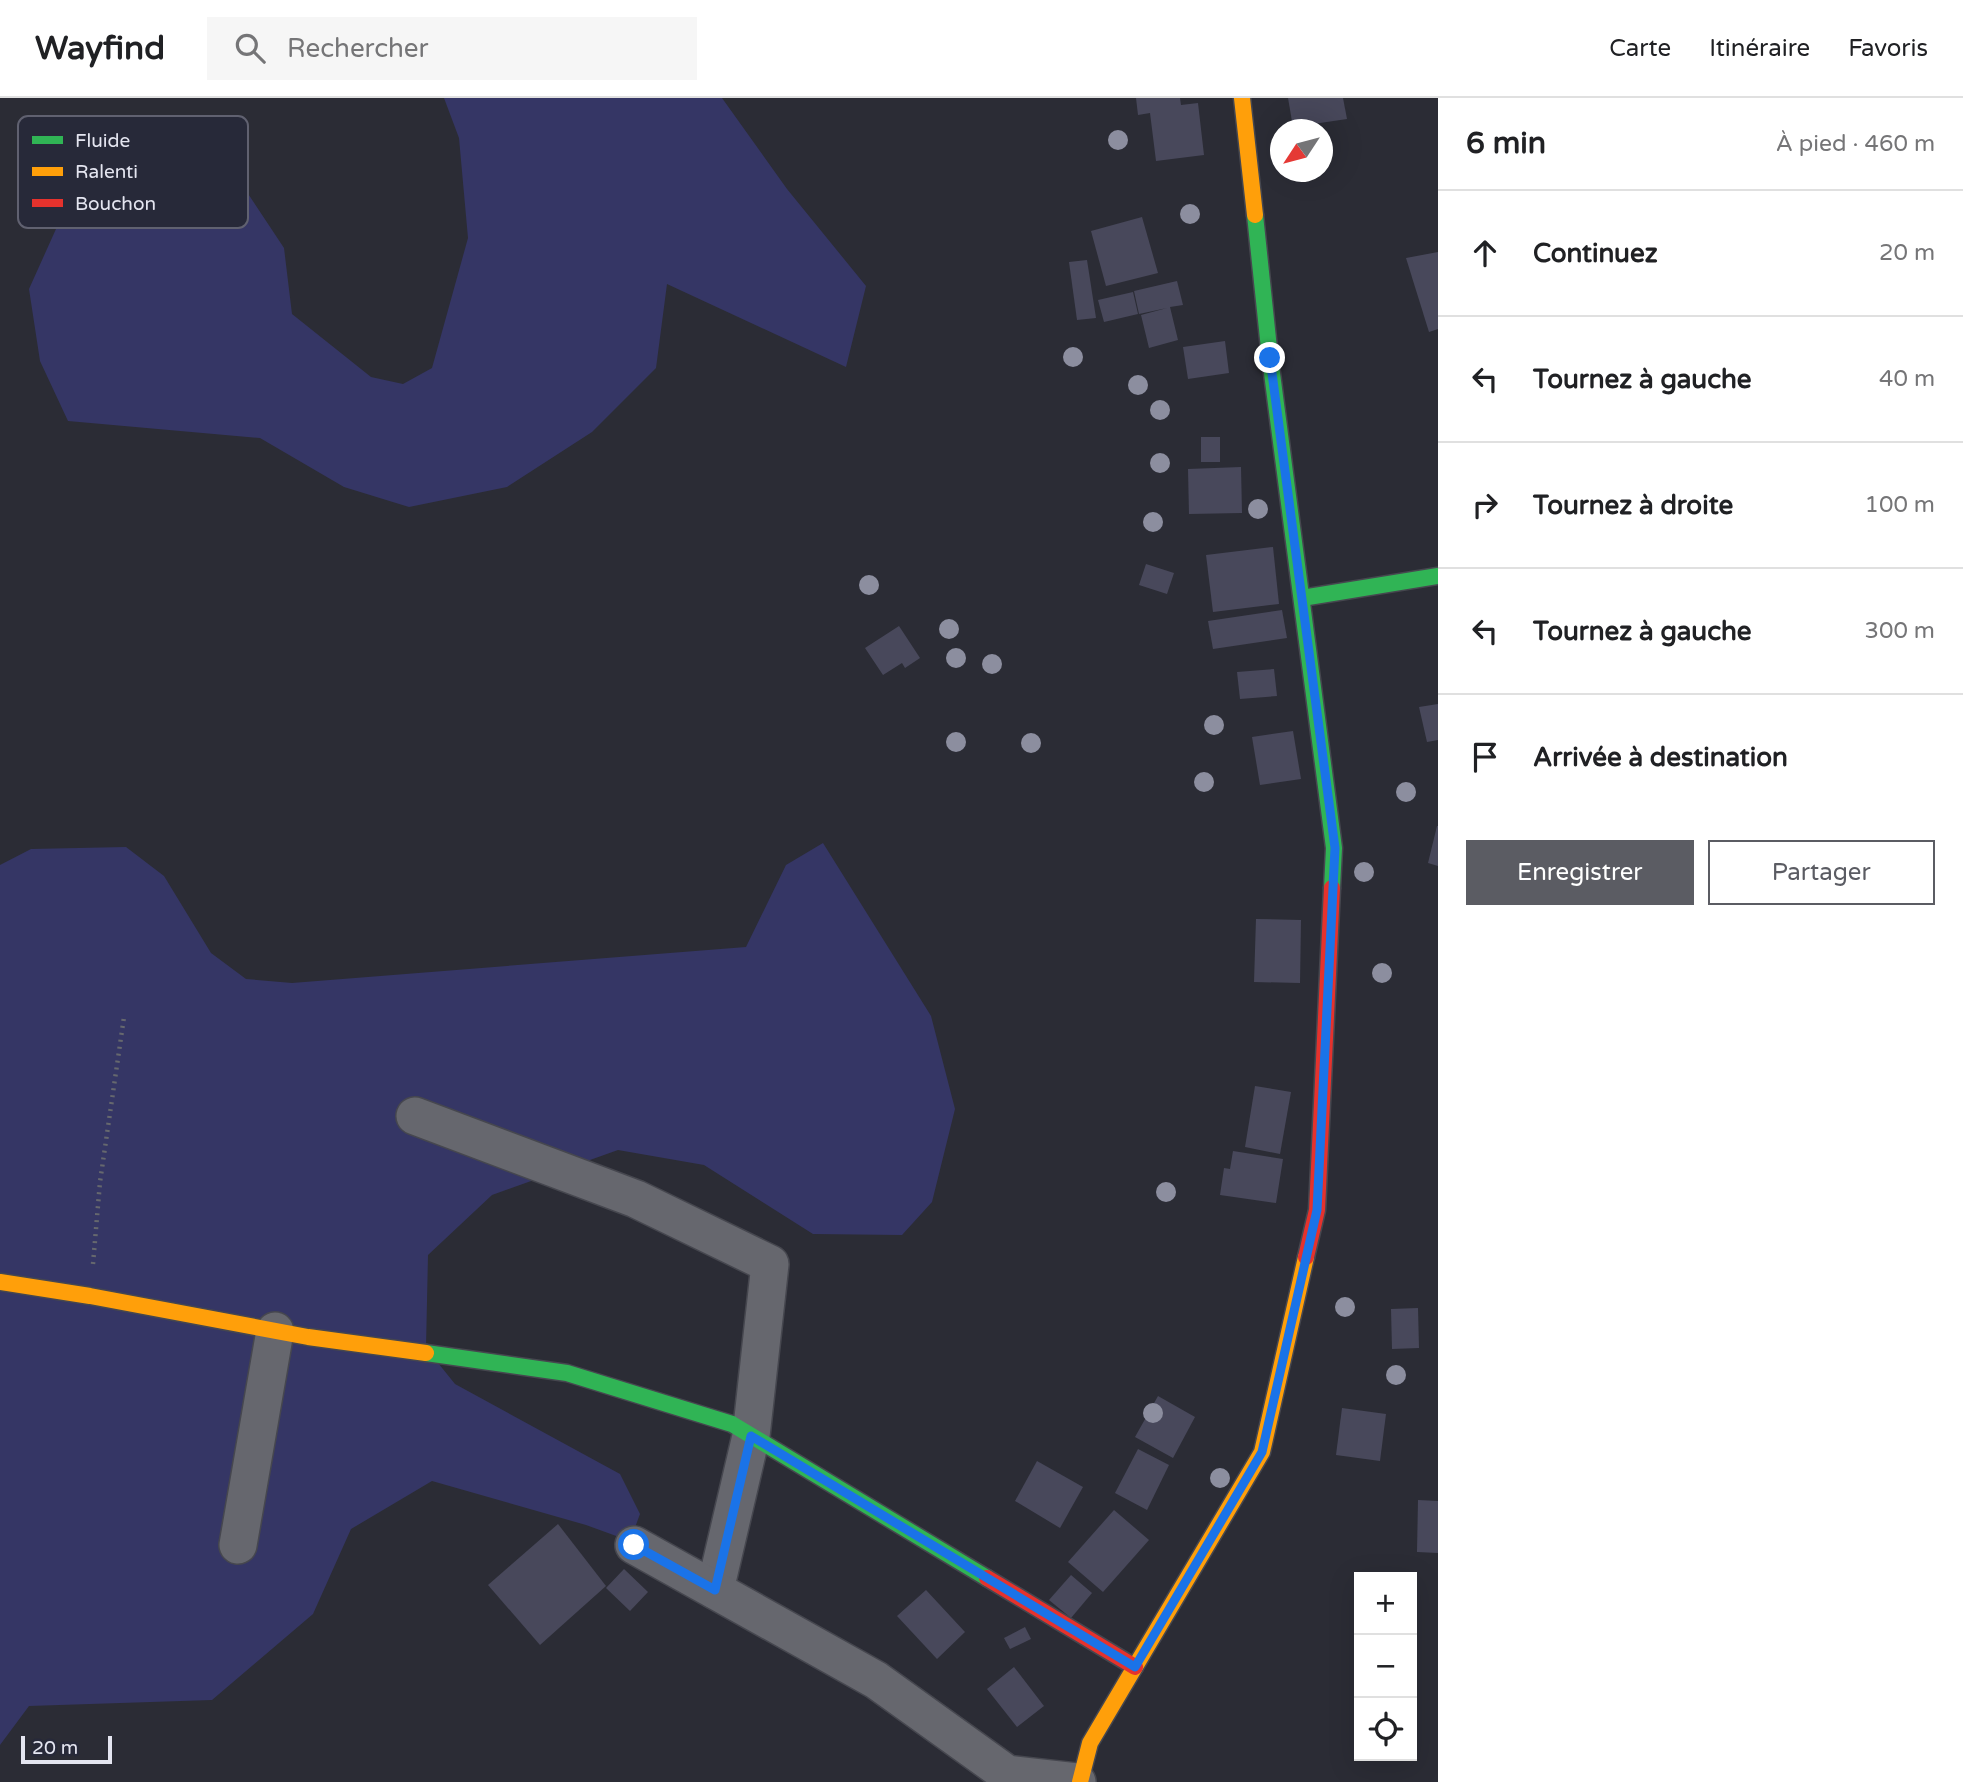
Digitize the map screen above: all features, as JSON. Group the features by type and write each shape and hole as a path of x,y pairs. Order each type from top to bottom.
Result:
{"street":[{"path":"634,1545 876,1680 1007,1774 1078,1782 1090,1743 1262,1452 1317,1210 1335,848 1270,358 1242,98"},
{"path":"1302,598 1438,576"},
{"path":"415,1116 636,1199 770,1264 751,1436 715,1590"},
{"path":"0,1282 275,1331 566,1373 732,1424 1135,1667"},
{"path":"238,1545 275,1331"}],"path":[{"path":"90,1296 100,1182 124,1017"}],"shaded area":[{"path":"444,98 722,98 787,189 866,286 846,367 667,284 656,368 592,432 507,487 409,507 344,487 260,438 68,421 40,361 29,289 56,229 248,228 248,194 284,248 292,314 371,377 403,384 432,368 468,238 459,138"},
{"path":"823,843 931,1016 955,1109 932,1202 902,1235 813,1234 704,1165 618,1150 492,1195 428,1255 426,1348 455,1384 620,1474 640,1514 630,1541 586,1525 432,1481 351,1529 313,1614 212,1700 29,1706 0,1745 0,865 31,849 126,847 164,876 211,953 246,979 292,983 746,947 786,865"}],"building":[{"path":"1136,98 1180,98 1181,105 1198,103 1204,155 1156,161 1150,113 1138,115"},
{"path":"1288,98 1343,98 1347,119 1292,119"},
{"path":"1142,217 1158,273 1106,286 1091,231"},
{"path":"1438,252 1438,329 1429,332 1406,258"},
{"path":"1087,260 1096,318 1077,320 1069,262"},
{"path":"1177,281 1183,305 1170,307 1178,340 1149,348 1141,315 1167,308 1139,314 1134,291"},
{"path":"1133,292 1138,314 1104,322 1098,300"},
{"path":"1225,341 1229,373 1188,379 1183,347"},
{"path":"1201,437 1220,437 1220,462 1201,462"},
{"path":"1241,467 1242,513 1189,514 1188,469"},
{"path":"1273,547 1279,604 1213,612 1206,555"},
{"path":"1146,564 1174,573 1167,594 1139,585"},
{"path":"1282,610 1287,638 1213,649 1208,621"},
{"path":"899,626 920,658 905,668 902,663 883,675 865,648"},
{"path":"1274,669 1277,696 1240,699 1237,672"},
{"path":"1438,704 1438,740 1427,742 1419,707"},
{"path":"1293,731 1301,779 1260,785 1252,737"},
{"path":"1438,826 1438,866 1428,863"},
{"path":"1256,919 1301,920 1300,983 1254,982"},
{"path":"1255,1086 1291,1092 1280,1154 1245,1147"},
{"path":"1233,1151 1283,1159 1276,1203 1220,1195 1224,1168 1230,1169"},
{"path":"1418,1308 1419,1348 1392,1349 1391,1309"},
{"path":"1158,1396 1195,1417 1173,1458 1135,1437"},
{"path":"1342,1408 1386,1414 1380,1461 1336,1455"},
{"path":"1138,1449 1169,1465 1147,1510 1115,1493"},
{"path":"1037,1461 1083,1487 1060,1528 1015,1501"},
{"path":"1418,1500 1438,1501 1438,1553 1417,1552"},
{"path":"1114,1510 1149,1540 1103,1592 1068,1562"},
{"path":"558,1524 606,1586 540,1645 488,1585"},
{"path":"624,1569 648,1592 630,1611 606,1588"},
{"path":"1071,1575 1092,1593 1071,1618 1049,1600"},
{"path":"926,1590 965,1632 937,1659 897,1616"},
{"path":"1025,1627 1031,1639 1010,1649 1004,1638"},
{"path":"1014,1667 1044,1706 1017,1727 987,1689"}],"traffic: fast":[{"path":"1255,215 1270,358 1334,848 1332,888"},
{"path":"1302,598 1438,576"},
{"path":"426,1353 567,1373 732,1424 987,1578"}],"traffic: slow":[{"path":"1242,98 1255,215"},
{"path":"1080,1782 1090,1743 1262,1452 1306,1257"},
{"path":"0,1282 308,1337 426,1353"}],"traffic: jam":[{"path":"1306,1257 1317,1210 1332,888"},
{"path":"987,1578 1135,1667"}],"route":[{"path":"634,1545 715,1590 751,1436 1135,1667 1262,1452 1317,1210 1335,848 1270,358"}]}
